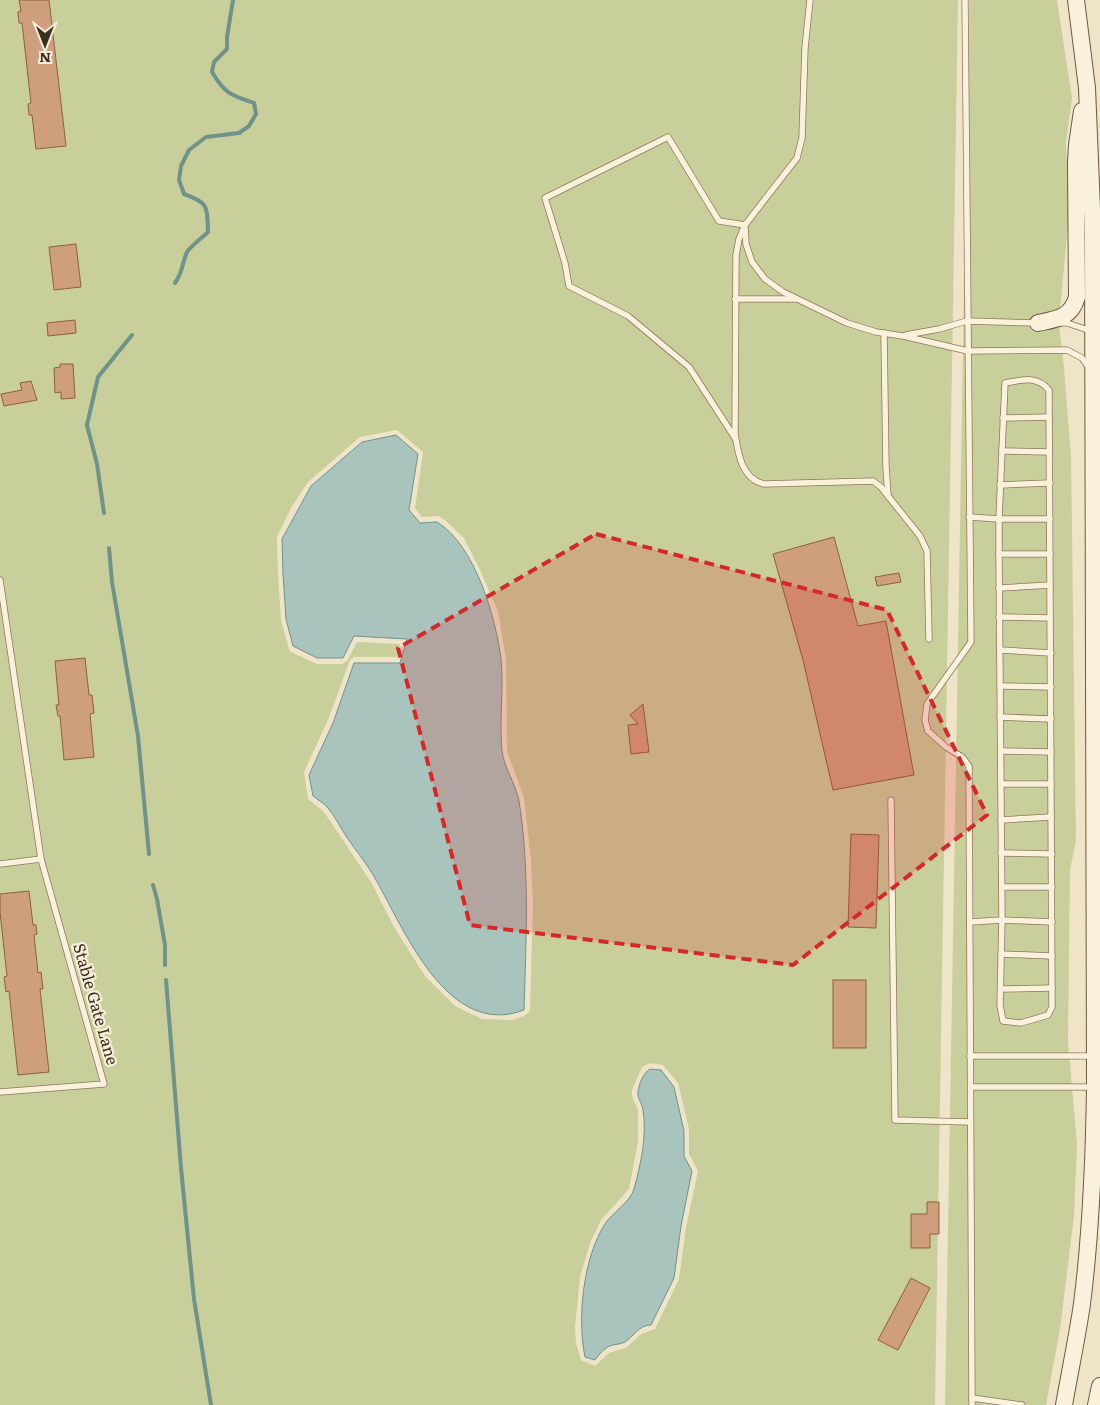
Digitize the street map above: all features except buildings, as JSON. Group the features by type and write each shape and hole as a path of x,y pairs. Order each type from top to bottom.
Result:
{"main road":[{"path":"1064,1405 1082,1305 1088,1249 1098,1087 1092,372 1096,335 1092,185 1087,92 1076,0"},
{"path":"1038,323 1066,314 1075,305 1077,297 1077,146 1079,125 1087,92"},
{"path":"1096,1405 1100,1386"}],"lane":[{"path":"810,0 805,48 802,138 797,158 745,225 739,239 736,256 737,449 748,476 754,482 764,484 873,482 881,486 920,536 927,551 929,639"},
{"path":"966,0 970,642 927,704 925,720 928,731 946,747 962,757 969,766 972,1405"},
{"path":"736,439 689,367 628,316 569,286 565,263 545,198 668,137 719,220 745,225"},
{"path":"745,225 746,244 752,262 765,279 783,292 847,323 876,332 903,336 968,351 1067,350 1082,358 1092,372"},
{"path":"735,300 798,300"},
{"path":"903,336 967,321 1067,323 1096,335"},
{"path":"884,333 888,496"},
{"path":"1029,379 1043,382 1049,390 1052,1007 1048,1015 1021,1023 1003,1021 1000,1005 1002,887 999,519 1003,418 1005,383 1029,379"},
{"path":"1003,418 1049,417"},
{"path":"1002,451 1050,452"},
{"path":"1000,485 1050,483"},
{"path":"969,517 1050,519"},
{"path":"999,554 1050,554"},
{"name":"Stable Gate Lane","path":"0,580 41,859 104,1084 0,1092"},
{"path":"999,588 1050,585"},
{"path":"999,618 1050,618"},
{"path":"0,635 7,634"},
{"path":"1000,650 1050,653"},
{"path":"1000,686 1051,687"},
{"path":"1000,717 1051,718"},
{"path":"1001,752 1051,752"},
{"path":"1001,784 1051,784"},
{"path":"891,800 895,1120 970,1122"},
{"path":"1001,820 1051,817"},
{"path":"1001,853 1052,854"},
{"path":"0,864 41,859"},
{"path":"1002,887 1052,887"},
{"path":"970,922 1002,920 1052,922"},
{"path":"1001,954 1052,956"},
{"path":"1001,988 1052,988"},
{"path":"970,1056 1097,1055"},
{"path":"972,1087 1098,1087"},
{"path":"972,1398 1022,1405"}],"highlighted area":[{"path":"596,534 887,610 987,815 793,965 470,925 398,648"}],"green space":[{"path":"0,0 958,0 935,1405 0,1405","holes":["397,430 423,452 415,508 422,517 438,516 445,520 464,538 498,611 506,660 507,751 524,798 531,859 533,902 530,1010 526,1015 512,1020 482,1019 455,1006 425,976 394,927 371,882 324,812 308,799 304,772 328,720 350,660 354,657 397,657 400,644 357,642 347,661 342,664 317,664 291,652 281,620 277,537 291,508 308,482 360,437","650,1063 663,1065 678,1083 689,1129 689,1154 698,1171 686,1227 679,1279 655,1329 641,1334 627,1347 609,1353 595,1366 581,1360 576,1343 575,1327 580,1277 590,1243 601,1220 629,1189 638,1142 638,1110 632,1096 632,1090 642,1067"]},
{"path":"969,0 1057,0 1072,98 1066,142 1069,214 1060,310 1031,317 1033,331 1059,325 1071,457 1076,841 1070,870 1068,1041 1077,1145 1074,1216 1060,1329 1046,1405 945,1405"}],"water":[{"path":"396,435 418,454 409,510 420,523 437,522 462,547 473,565 481,584 494,624 502,670 502,751 519,801 525,853 526,958 524,1010 497,1015 473,1009 451,995 432,975 416,951 373,874 333,814 313,796 309,775 333,723 354,663 400,663 407,639 354,636 343,658 317,658 293,646 286,619 282,539 311,486 362,442"},
{"path":"650,1069 661,1070 674,1087 684,1131 684,1156 692,1171 681,1226 674,1278 651,1325 643,1327 625,1342 608,1347 595,1360 585,1357 583,1342 582,1307 587,1271 597,1238 605,1224 629,1198 634,1189 644,1139 643,1110 638,1092 645,1073"}],"waterway":[{"path":"175,283 180,275 187,252 208,232 207,211 205,207 198,200 184,194 179,180 181,166 189,150 206,137 239,133 249,126 256,114 254,103 229,93 212,72 214,62 227,49 233,0"},
{"path":"104,513 97,464 87,425 98,377 132,335"},
{"path":"109,548 112,582 138,736 149,854"},
{"path":"153,885 165,945 165,965"},
{"path":"166,980 194,1299 211,1405"}]}
